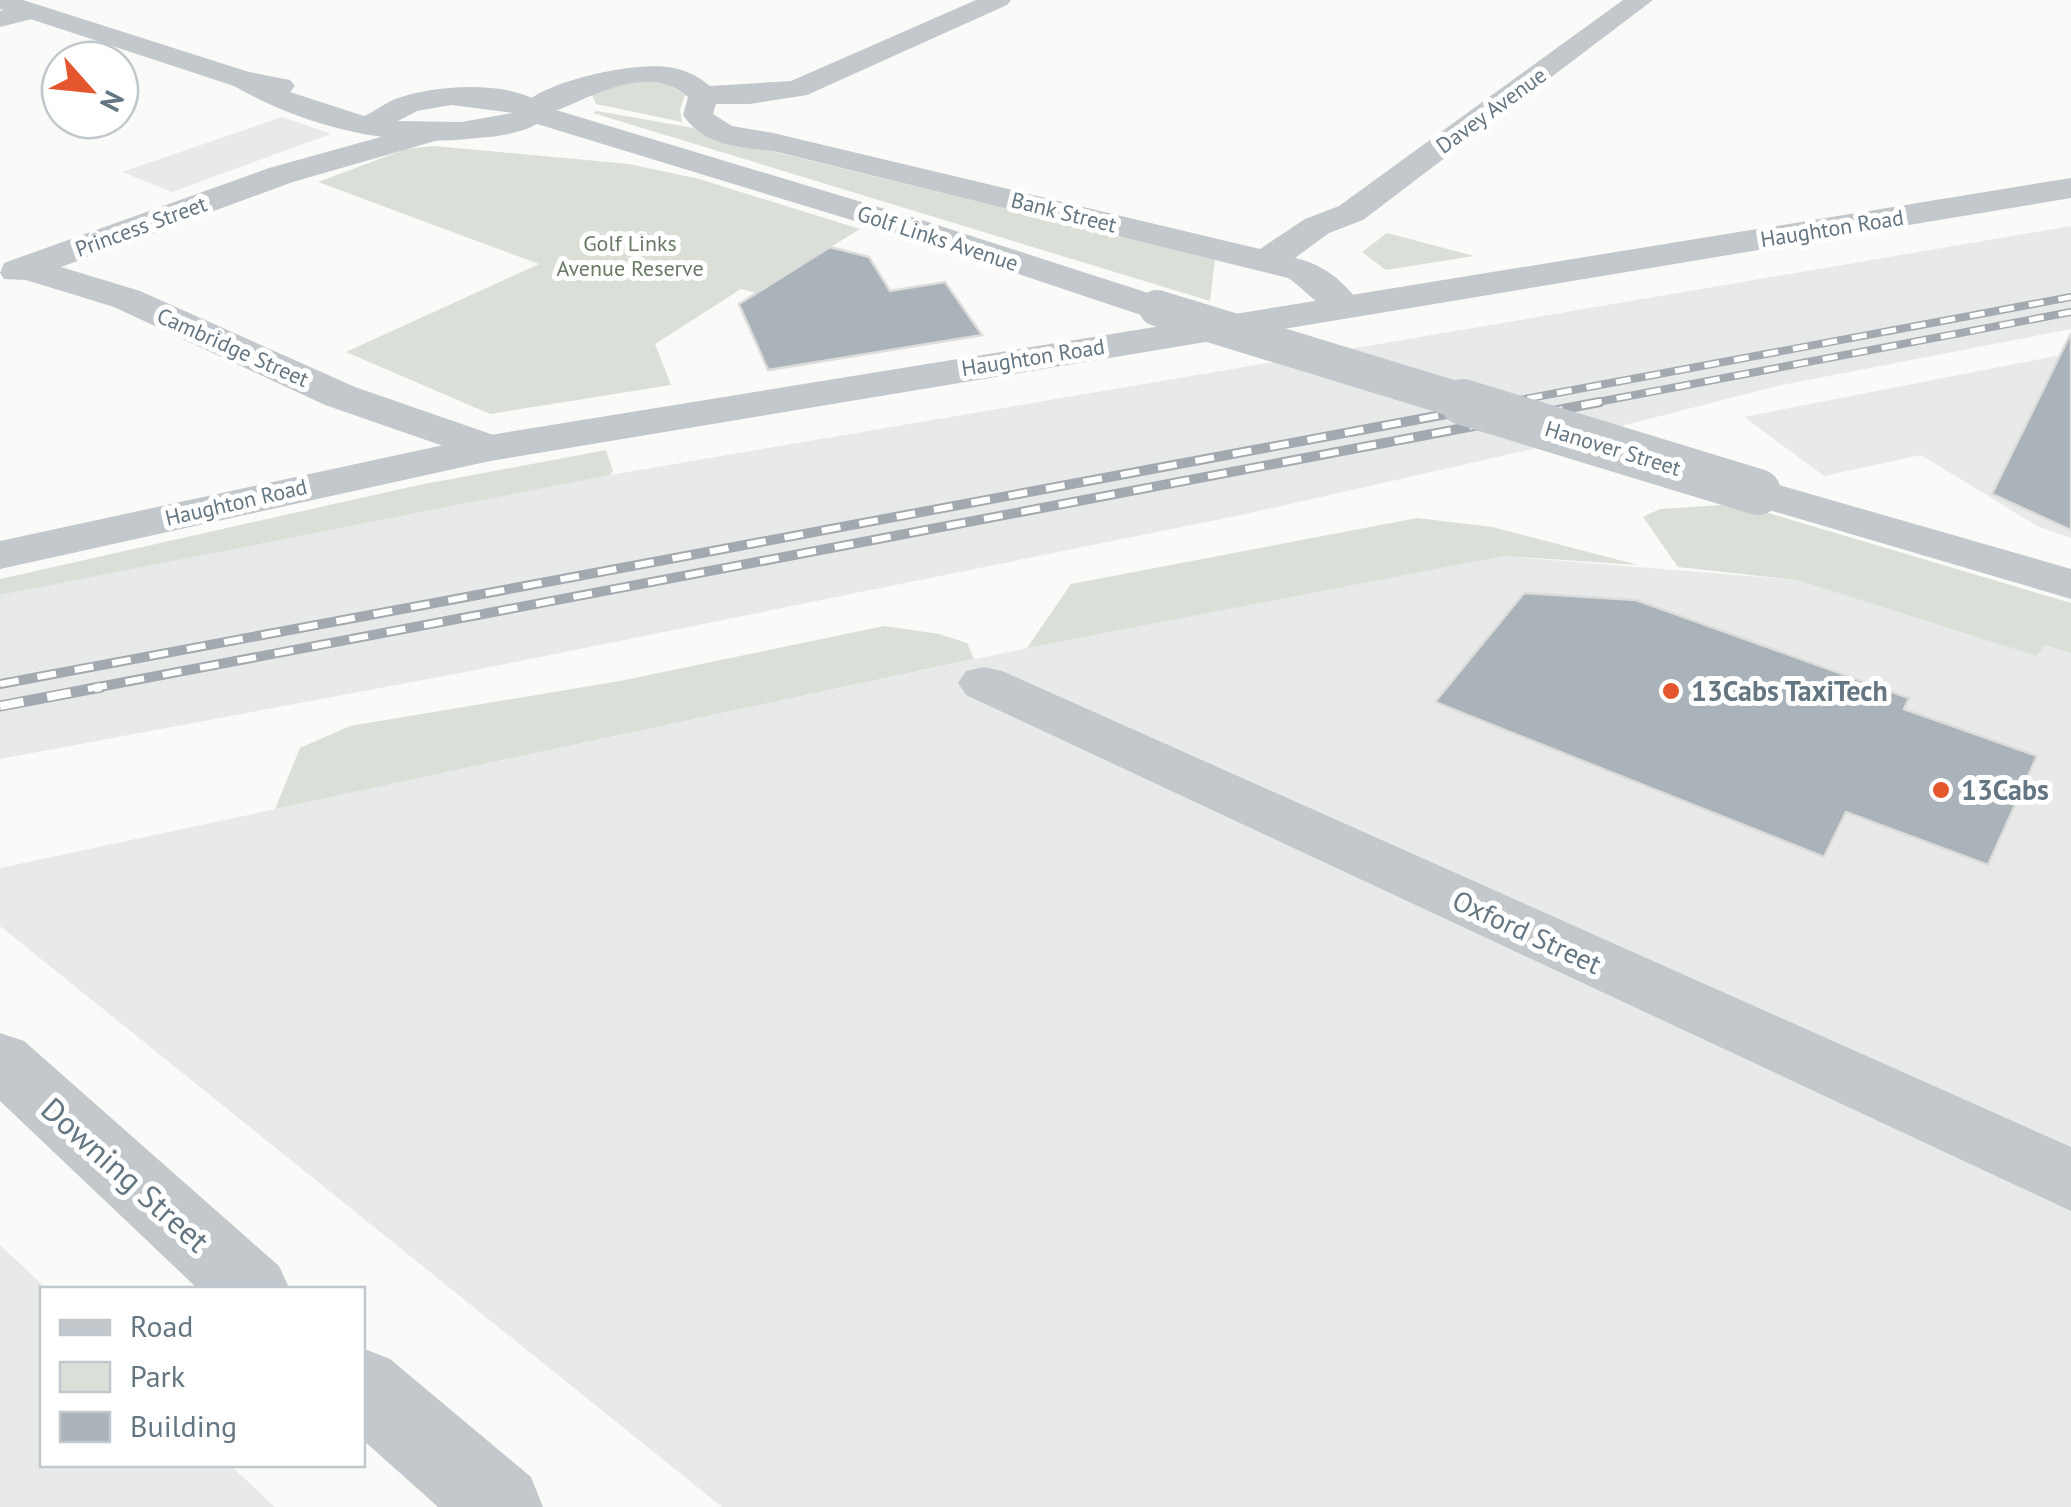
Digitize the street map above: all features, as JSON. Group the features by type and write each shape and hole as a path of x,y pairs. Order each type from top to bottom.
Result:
{"street":[{"path":"244,80 271,96 377,126 431,132 485,128 514,123 570,90 610,78 658,77 682,81 702,92 796,89 998,0"},
{"name":"Davey Avenue","path":"1267,261 1317,226 1342,219 1640,0"},
{"path":"0,1 244,80 314,92 451,97 626,66 685,68 734,90"},
{"path":"0,19 30,11"},
{"name":"Bank Street","path":"734,90 733,122 773,142"},
{"name":"Bank Street","path":"702,92 698,116 710,129 1302,270 1342,306"},
{"name":"Golf Links Avenue","path":"451,97 501,98 533,112 1156,308"},
{"name":"Princess Street","path":"281,175 377,126 396,111 451,97"},
{"name":"Golf Links Avenue","path":"485,128 720,169"},
{"name":"Princess Street","path":"13,273 281,175 431,132"},
{"name":"Haughton Road","path":"0,555 490,448 2071,188"},
{"name":"Davey Avenue","path":"1302,270 1342,233 1342,219"},
{"name":"Cambridge Street","path":"66,254 127,298 340,396 490,448"},
{"name":"Cambridge Street","path":"13,273 127,298"},
{"name":"Hanover Street","path":"1156,308 2071,584"},
{"name":"Cambridge Street","path":"340,396 391,436 412,463"},
{"name":"Oxford Street","path":"984,683 2071,1180"},
{"name":"Downing Street","path":"0,1060 249,1287"},
{"path":"365,1389 501,1507"}],"shaded area":[{"path":"282,117 331,134 172,192 122,172"},
{"path":"2071,226 2071,329 1777,386 1528,450 1241,515 466,672 0,759 0,595 610,475"},
{"path":"2071,353 2071,538 2039,527 1921,455 1824,476 1744,417"},
{"path":"1504,556 1797,580 2036,656 2044,645 2071,653 2071,1507 722,1507 0,926 0,868 1027,648"},
{"path":"0,1245 45,1287 40,1287 40,1467 232,1467 275,1507 0,1507"}],"green space":[{"path":"647,81 669,85 685,95 680,110 682,122 596,104 591,93 604,85"},
{"path":"593,113 694,128 739,143 1215,260 1210,301"},
{"name":"Golf Links Avenue Reserve","path":"434,146 629,164 699,179 860,229 756,293 741,289 655,344 671,385 490,414 346,352 539,264 318,182 406,149"},
{"path":"1387,233 1474,256 1386,270 1362,252"},
{"path":"606,450 613,471 610,475 0,595 0,579 414,486"},
{"path":"1738,504 2071,603 2071,653 2045,645 2036,656 1797,580 1678,567 1643,517 1660,509"},
{"path":"1417,518 1492,527 1638,565 1504,556 1027,648 1071,584"},
{"path":"884,626 939,634 967,643 974,659 275,809 300,748 350,726 620,681"}],"building":[{"path":"830,247 869,257 890,291 945,282 982,335 768,370 739,304"},
{"path":"2071,333 2071,530 1992,494"},
{"path":"1524,593 1636,600 1909,698 1904,709 2037,756 1988,865 1846,812 1824,857 1435,702"}],"railway":[{"path":"1498,404 2071,297"},
{"path":"1587,404 2071,312"},
{"path":"0,684 1511,402"},
{"path":"88,689 1600,402"},
{"path":"0,706 101,687"}],"place":[{"name":"13Cabs TaxiTech","path":"1671,691"},
{"name":"13Cabs","path":"1941,790"}]}
